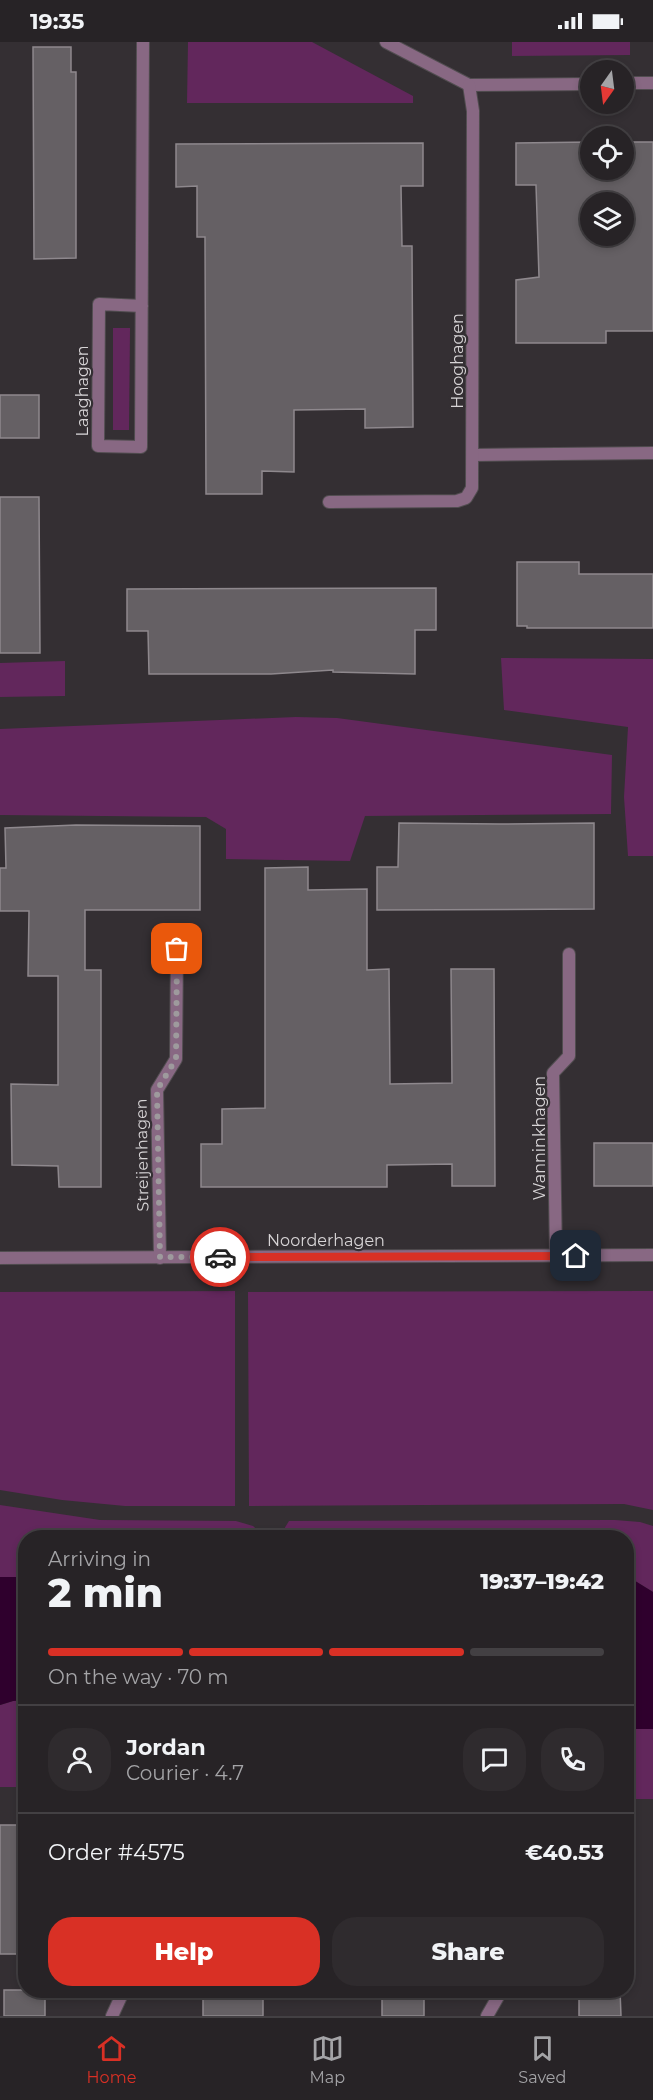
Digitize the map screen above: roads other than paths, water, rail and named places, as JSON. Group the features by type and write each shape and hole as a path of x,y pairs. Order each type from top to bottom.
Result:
{"street":[{"name":"Laaghagen","path":"142,306 99,304 99,446 141,447 142,306 143,42"},
{"path":"386,42 469,85 580,84"},
{"path":"634,83 653,83"},
{"name":"Hooghagen","path":"329,502 458,501 466,498 472,488 473,111 469,85"},
{"path":"473,454 653,453"},
{"name":"Streijenhagen","path":"160,1257 157,1090 176,1059 177,949"},
{"name":"Wanninkhagen","path":"556,1256 553,1073 569,1056 569,954"},
{"name":"Noorderhagen","path":"0,1258 653,1256"},
{"path":"112,2016 120,1998"},
{"path":"487,2016 498,1998"}]}
